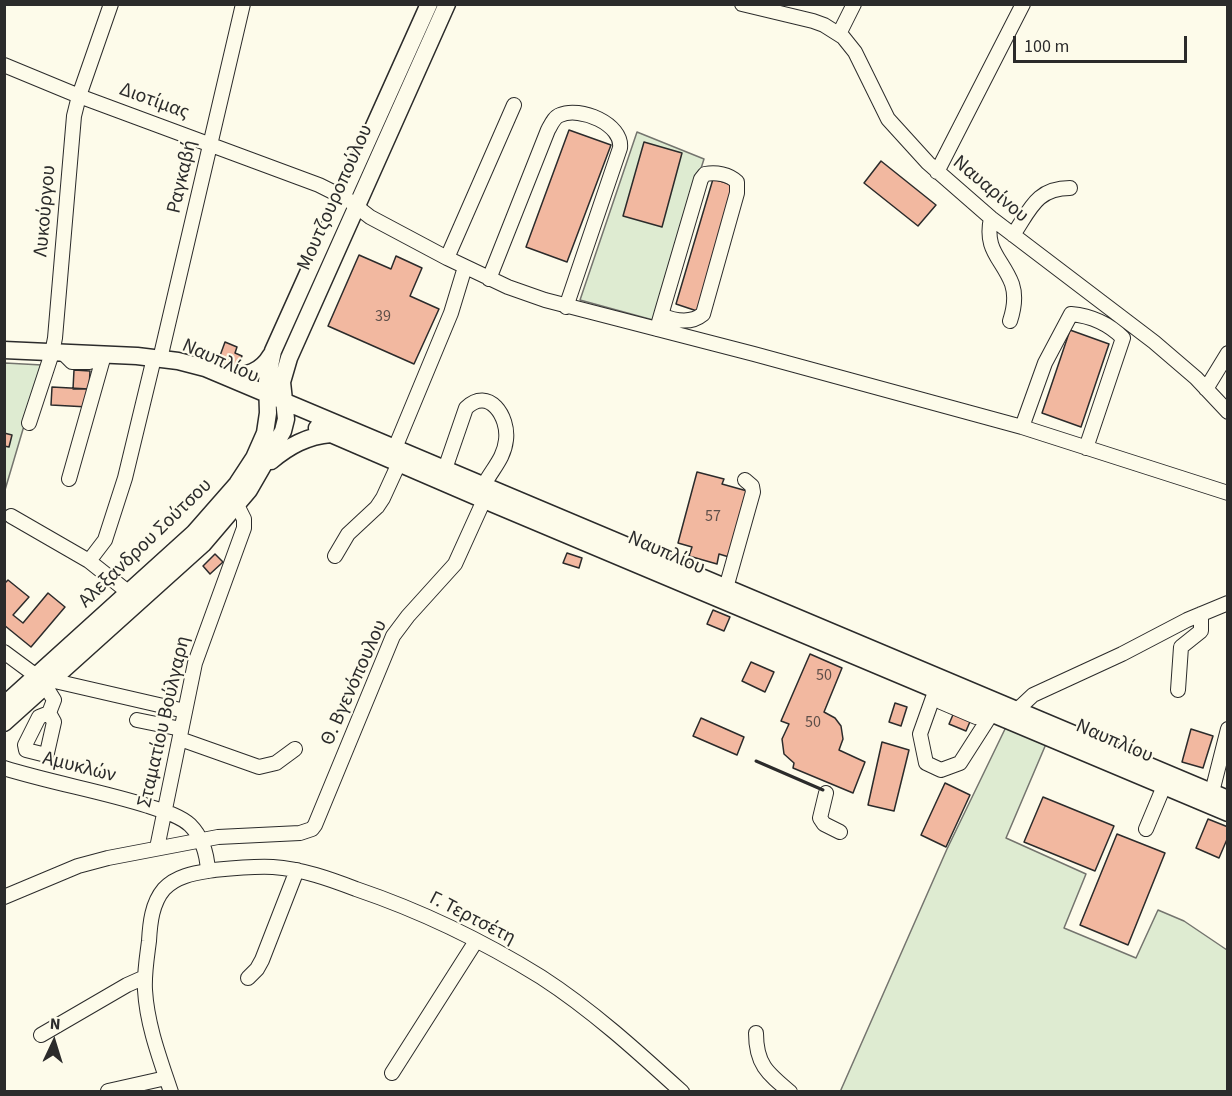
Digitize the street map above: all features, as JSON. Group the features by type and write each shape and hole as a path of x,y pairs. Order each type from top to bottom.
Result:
{"main road":[{"name":"Μουτζουροπούλου","path":"276,404 289,358 349,201 429,4"},
{"name":"Μουτζουροπούλου","path":"276,404 267,381 273,351 447,4"},
{"path":"4,350 157,358"},
{"path":"224,376 239,376 259,370 273,351"},
{"name":"Ναυπλίου","path":"157,358 188,363 224,376 331,434 445,469 484,493 559,531 936,689 992,712 1015,715 1220,796"},
{"name":"Ναυπλίου","path":"157,358 276,404 484,493 726,588 1015,715 1164,786 1227,813"},
{"name":"Αλεξανδρου Σούτσου","path":"4,705 46,681 203,543 237,505 262,470 281,436 285,427 276,404"},
{"name":"Αλεξανδρου Σούτσου","path":"4,723 128,592 194,533 237,484 261,444 276,404"},
{"path":"262,470 286,449 298,442 310,436 331,434"}],"street":[{"name":"Λυκούργου","path":"29,423 58,353 72,130 79,96 111,4"},
{"name":"Ραγκαβή","path":"89,561 105,540 125,478 211,144 243,4"},
{"name":"Ναυαρίνου","path":"742,4 805,19 824,25 839,34 855,52 888,119 937,172 991,218 1154,342 1206,389 1227,412"},
{"path":"839,34 854,4"},
{"path":"937,172 1023,4"},
{"name":"Διοτίμας","path":"4,65 79,96 288,172 349,201 370,217 447,258 489,279 527,294 566,307 754,354 1022,427 1227,493"},
{"path":"447,258 514,105"},
{"path":"489,279 548,130 555,118 573,113 589,116 615,130 620,137 621,148 566,307"},
{"path":"657,329 661,315 701,179 705,174 713,173 731,177 737,182 737,193 703,314 683,321 661,315"},
{"path":"1013,235 1043,194 1055,189 1070,188"},
{"path":"991,218 989,227 994,256 1014,292 1010,321"},
{"path":"335,556 348,534 377,507 383,498 465,267"},
{"path":"1022,427 1045,363 1071,314 1092,318 1110,327 1123,338 1086,447"},
{"path":"1206,389 1227,353"},
{"path":"69,479 100,354"},
{"name":"Θ. Βγενόπουλου","path":"201,840 242,835 300,833 312,829 315,825 393,636 455,564 489,475 499,464 507,437 496,406 488,400 480,399 472,402 466,408 445,469"},
{"path":"726,588 753,492 752,486 745,480"},
{"name":"Σταματίου Βούλγαρη","path":"157,848 198,651 244,528 244,519 237,505"},
{"path":"11,516 89,561 128,592"},
{"path":"1015,715 1033,695 1227,603"},
{"path":"1178,690 1181,647 1201,631 1201,614"},
{"path":"4,652 46,681 185,711"},
{"path":"46,681 54,700 50,713"},
{"path":"936,689 920,734 926,763 941,770 960,763 992,712"},
{"path":"137,720 181,734 259,767 276,763 295,749"},
{"path":"1220,796 1227,729"},
{"name":"Αμυκλών","path":"4,768 165,812 189,824 201,840"},
{"path":"1146,829 1164,786"},
{"path":"826,793 820,818 824,824 840,832"},
{"path":"4,897 78,866 201,840 207,857 208,871 178,879 165,888 156,902 150,928 145,977 148,1014 155,1045 171,1092"},
{"name":"Γ. Τερτσέτη","path":"208,871 250,867 297,870 330,879 402,905 510,959 570,997 602,1021 673,1088"},
{"path":"248,978 262,960 297,870"},
{"path":"392,1073 476,941"},
{"path":"41,1035 145,977"},
{"path":"756,1033 756,1049 760,1061 768,1073 790,1092"},
{"path":"108,1091 166,1078"}],"green space":[{"path":"637,132 704,159 653,320 580,300"},
{"path":"5,363 42,365 5,490"},
{"path":"1006,727 1046,744 1006,838 1086,874 1064,928 1136,958 1158,910 1184,921 1227,950 1227,1091 840,1092 947,849"}],"building":[{"path":"569,130 611,145 567,262 526,247"},
{"path":"644,142 682,153 662,227 623,216"},
{"path":"881,161 936,205 918,226 864,183"},
{"path":"713,179 737,186 700,312 676,304"},
{"path":"359,255 391,269 396,256 422,268 410,296 439,309 414,364 328,326"},
{"path":"1070,330 1109,344 1081,427 1042,413"},
{"path":"225,342 237,347 235,353 242,356 236,371 217,364"},
{"path":"74,370 90,371 89,389 73,389"},
{"path":"52,387 89,389 88,407 51,405"},
{"path":"4,433 12,435 9,447 4,446"},
{"path":"697,472 724,479 722,484 747,491 729,557 719,554 717,564 689,556 692,547 678,543"},
{"path":"567,553 582,558 579,568 563,563"},
{"path":"215,554 223,562 210,574 203,566"},
{"path":"8,580 29,597 13,615 23,623 48,593 65,607 31,647 4,625 4,584"},
{"path":"713,610 730,617 724,631 707,624"},
{"path":"810,654 842,668 824,712 835,718 841,726 843,739 839,750 865,762 853,793 793,768 794,763 784,754 782,739 789,724 781,721"},
{"path":"751,662 774,672 765,692 742,681"},
{"path":"895,703 907,707 901,726 889,722"},
{"path":"955,710 972,717 966,731 949,724"},
{"path":"701,718 744,737 737,755 693,736"},
{"path":"1191,729 1213,736 1203,768 1182,762"},
{"path":"882,742 909,750 894,811 868,805"},
{"path":"945,783 970,795 946,847 921,835"},
{"path":"1043,797 1114,826 1095,871 1024,842"},
{"path":"1208,819 1228,827 1228,837 1219,858 1196,848"},
{"path":"1117,834 1165,853 1128,945 1080,925"}],"wall":[{"path":"756,761 823,790"}]}
